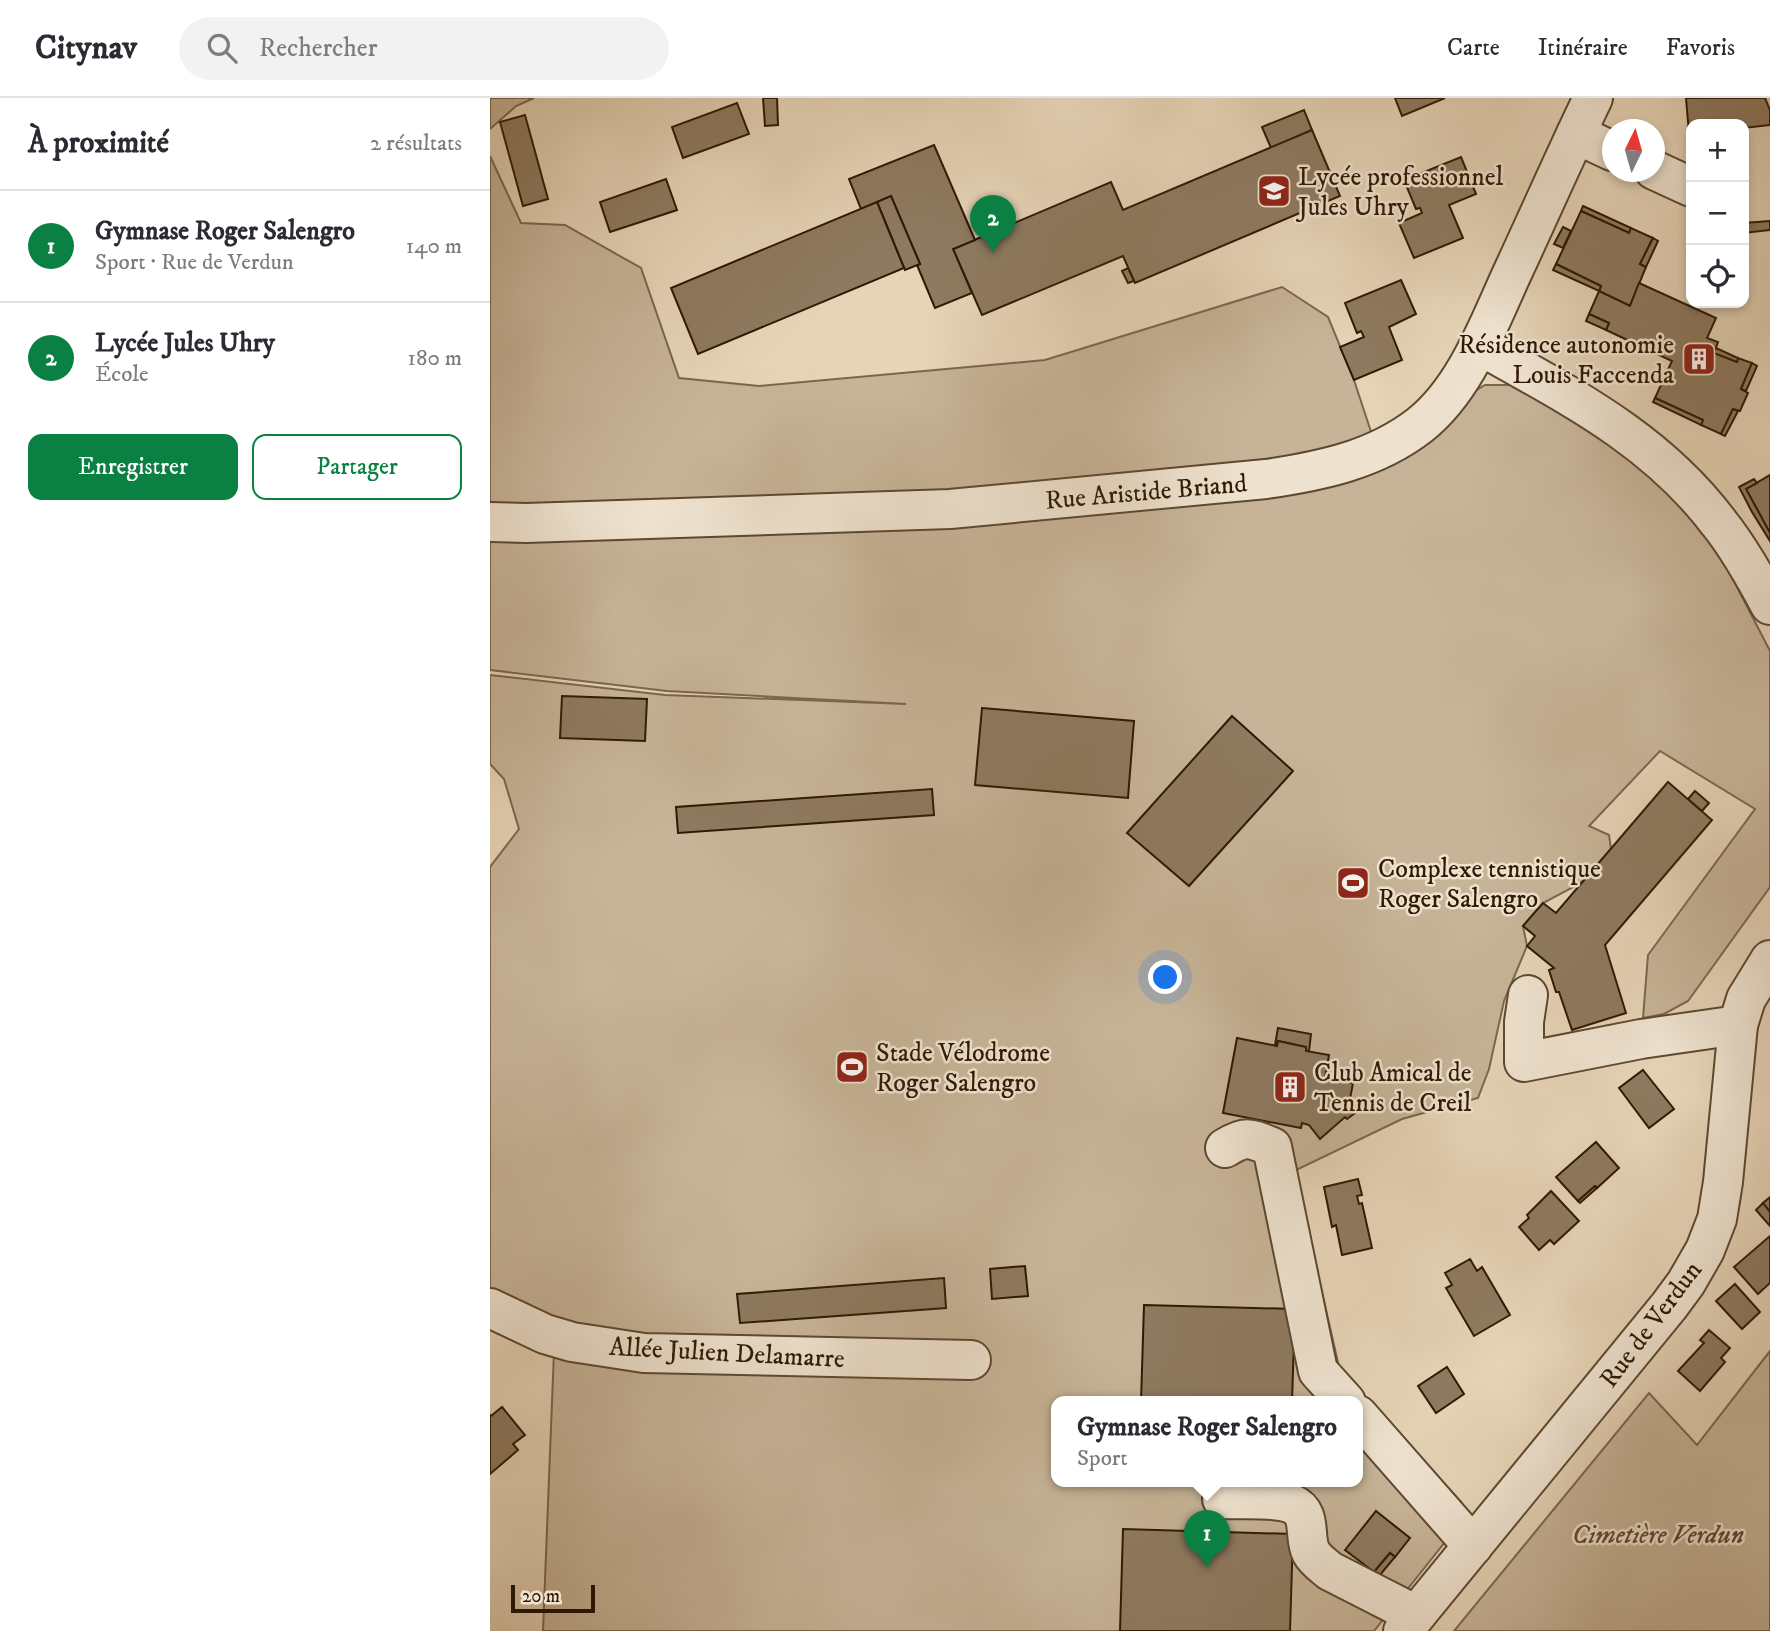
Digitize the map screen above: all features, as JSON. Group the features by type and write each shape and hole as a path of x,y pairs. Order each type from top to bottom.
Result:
{"street":[{"name":"Rue Aristide Briand","path":"490,522 950,509 1266,479 1310,473 1365,456 1418,427 1454,389 1479,345 1593,98"},
{"path":"1576,134 1602,146"},
{"path":"1665,175 1686,185"},
{"path":"1479,345 1629,433 1663,462 1719,522 1745,560 1770,605"},
{"name":"Rue de Verdun","path":"1409,1623 1669,1306 1705,1250 1717,1219 1723,1182 1738,1025 1746,999 1770,960"},
{"path":"1528,995 1524,1022 1524,1062 1641,1039 1738,1025"},
{"path":"1225,1148 1240,1139 1256,1140 1272,1147 1318,1371 1341,1396"},
{"name":"Allée Julien Delamarre","path":"490,1308 545,1334 572,1342 644,1353 971,1360"},
{"path":"1363,1422 1473,1546"},
{"path":"1222,1499 1270,1500 1293,1504 1305,1517 1308,1546 1312,1556 1409,1623"}],"green space":[{"path":"490,98 534,98 516,106 490,129"},
{"path":"490,156 521,223 565,225 641,268 679,378 759,386 1045,360 1282,287 1328,317 1354,380 1377,450 1485,385 1517,385 1596,428 1667,485 1722,558 1770,651 1770,887 1688,1001 1664,1014 1643,1018 1648,955 1755,809 1660,751 1589,826 1609,835 1611,849 1581,883 1543,903 1523,926 1527,946 1504,1001 1489,1069 1478,1098 1402,1119 1294,1171 1340,1371 1462,1503 1445,1542 1374,1631 543,1631 554,1351 490,1319 490,867 519,829 504,779 490,764 490,675 665,695 906,704 667,691 490,670"},
{"name":"Cimetière Verdun","path":"1770,1351 1770,1631 1454,1631 1649,1393 1697,1445"}],"building":[{"path":"763,98 777,98 778,125 765,126"},
{"path":"1395,98 1445,98 1402,116"},
{"path":"1686,98 1765,98 1770,110 1770,125 1749,127 1749,119 1688,119"},
{"path":"737,103 749,134 683,158 672,127"},
{"path":"1304,110 1312,130 1271,148 1262,127"},
{"path":"525,115 548,199 523,206 500,122"},
{"path":"1312,130 1340,196 1135,283 1123,256 982,315 953,249 1111,182 1123,210"},
{"path":"934,145 975,240 953,249 972,293 935,308 917,265 920,264 891,196 861,209 849,179"},
{"path":"1461,157 1476,194 1449,205 1463,238 1414,258 1399,223 1422,213 1420,208 1416,209 1404,180"},
{"path":"666,179 677,210 610,232 600,202"},
{"path":"891,196 920,264 905,270 877,202"},
{"path":"877,202 904,268 698,354 671,288"},
{"path":"1583,206 1631,228 1629,233 1581,211"},
{"path":"1581,211 1629,233 1631,228 1653,238 1640,264 1646,267 1630,306 1599,291 1601,286 1556,264"},
{"path":"1770,221 1770,230 1749,232 1749,223"},
{"path":"1563,227 1571,231 1563,248 1554,244"},
{"path":"1653,238 1658,241 1646,267 1640,264"},
{"path":"1556,264 1601,286 1599,291 1553,270"},
{"path":"1128,268 1134,281 1128,283 1122,271"},
{"path":"1401,280 1416,314 1389,327 1402,360 1354,380 1340,347 1364,337 1361,331 1357,333 1345,303"},
{"name":"Résidence autonomie Louis Faccenda","path":"1639,283 1686,304 1686,308 1694,308 1716,318 1707,338 1718,342 1714,353 1737,362 1738,358 1752,363 1741,389 1748,393 1740,411 1733,409 1721,434 1701,425 1703,420 1655,398 1672,361 1606,330 1609,323 1589,314 1599,291 1630,306"},
{"path":"1589,314 1609,323 1606,330 1586,321"},
{"path":"1716,348 1738,358 1737,362 1714,353"},
{"path":"1752,363 1757,366 1746,391 1741,389"},
{"path":"1655,398 1703,420 1701,425 1653,402"},
{"path":"1733,409 1738,411 1725,436 1721,434"},
{"path":"1770,475 1770,533 1746,489"},
{"path":"1754,479 1757,483 1746,489 1770,533 1770,541 1739,487"},
{"path":"562,696 647,699 645,741 560,738"},
{"path":"982,708 1134,721 1128,798 975,785"},
{"path":"1232,716 1293,771 1189,886 1127,833"},
{"path":"1668,782 1712,820 1605,945 1626,1013 1572,1030 1549,970 1554,968 1527,946 1535,936 1523,926 1543,903 1556,913"},
{"path":"932,789 934,815 678,833 676,807"},
{"path":"1695,791 1709,803 1702,811 1688,799"},
{"path":"1278,1028 1311,1034 1309,1051 1306,1051 1306,1047 1278,1041 1277,1046 1275,1045"},
{"name":"Club Amical de Tennis de Creil","path":"1237,1038 1277,1046 1278,1041 1306,1047 1306,1051 1329,1055 1325,1078 1353,1083 1350,1099 1359,1110 1347,1119 1345,1117 1320,1139 1309,1125 1302,1123 1301,1128 1223,1113"},
{"path":"1643,1070 1674,1109 1649,1128 1619,1088"},
{"path":"1596,1142 1619,1168 1578,1201 1556,1177"},
{"path":"1358,1179 1362,1195 1357,1196 1359,1204 1362,1203 1372,1248 1342,1255 1336,1225 1332,1227 1324,1187"},
{"path":"1595,1186 1597,1188 1580,1203 1578,1201"},
{"path":"1551,1191 1579,1221 1554,1244 1550,1240 1539,1250 1519,1227"},
{"path":"1770,1197 1770,1212 1763,1203"},
{"path":"1763,1203 1770,1212 1770,1226 1756,1210"},
{"path":"1770,1236 1770,1283 1758,1294 1734,1267"},
{"path":"1470,1259 1477,1271 1482,1267 1510,1315 1474,1336 1446,1288 1452,1285 1445,1273"},
{"path":"1025,1266 1028,1296 992,1299 990,1269"},
{"path":"944,1278 946,1308 740,1323 737,1294"},
{"path":"1735,1284 1760,1312 1742,1329 1716,1301"},
{"path":"1144,1305 1295,1309 1292,1396 1141,1396"},
{"path":"1709,1330 1730,1348 1721,1358 1725,1362 1700,1391 1678,1371 1704,1343 1700,1340"},
{"path":"1447,1367 1464,1394 1436,1413 1418,1386"},
{"path":"502,1407 525,1435 513,1444 518,1450 490,1474 490,1415"},
{"path":"1376,1511 1410,1538 1395,1557 1390,1553 1374,1572 1345,1550"},
{"path":"1123,1529 1293,1534 1290,1631 1120,1631"},
{"path":"1390,1553 1395,1557 1379,1576 1374,1572"}],"place":[{"name":"Lycée professionnel Jules Uhry","path":"1274,191"},
{"name":"Lycée Jules Uhry","path":"993,253"},
{"name":"Résidence autonomie Louis Faccenda","path":"1699,359"},
{"name":"Complexe tennistique Roger Salengro","path":"1353,883"},
{"name":"Stade Vélodrome Roger Salengro","path":"852,1067"},
{"name":"Club Amical de Tennis de Creil","path":"1290,1087"},
{"name":"Gymnase Roger Salengro","path":"1207,1568"}]}
